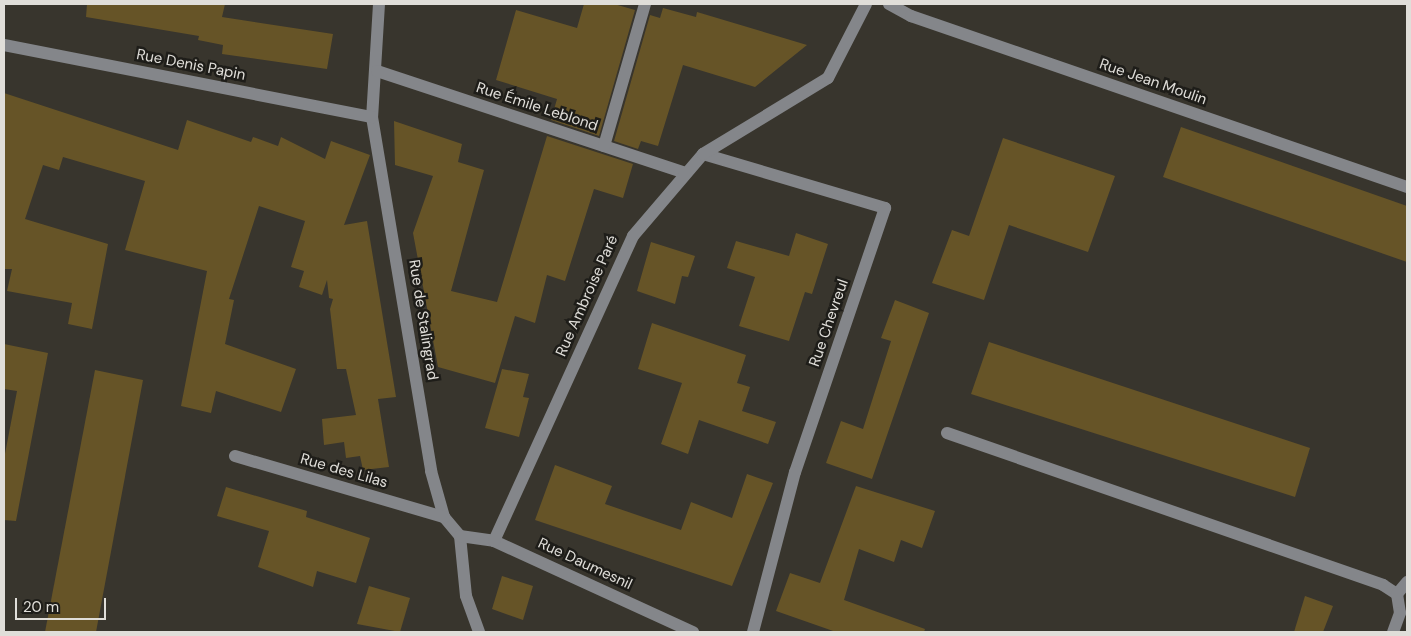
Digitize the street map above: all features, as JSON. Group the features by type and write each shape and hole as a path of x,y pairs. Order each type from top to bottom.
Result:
{"street":[{"name":"Rue de Stalingrad","path":"379,4 377,71 372,117 431,471 444,517 460,536"},
{"path":"604,146 646,4"},
{"name":"Rue Ambroise Paré","path":"494,541 632,236 703,154 828,78 866,4"},
{"name":"Rue Jean Moulin","path":"890,4 911,16 1407,187"},
{"name":"Rue Denis Papin","path":"4,46 372,117"},
{"name":"Rue Émile Leblond","path":"377,71 686,174"},
{"name":"Rue Chevreul","path":"703,154 885,208 795,472 753,632"},
{"path":"947,433 1383,585 1397,594 1400,613 1394,632"},
{"name":"Rue des Lilas","path":"235,456 444,517"},
{"path":"460,536 466,596 479,632"},
{"name":"Rue Daumesnil","path":"460,536 494,541 693,632"},
{"path":"1397,594 1407,582"}],"building":[{"path":"87,4 225,4 222,17 333,34 327,69 222,54 223,45 198,40 199,36 86,17"},
{"path":"584,4 614,4 635,10 599,136 551,120 557,99 496,80 516,10 577,28"},
{"path":"663,8 696,17 697,12 807,45 755,87 683,65 658,146 641,141 638,149 614,141 650,15 660,18"},
{"path":"4,93 178,150 187,120 251,142 253,137 278,146 281,137 325,159 331,141 370,155 344,225 367,221 396,397 378,399 389,467 363,470 360,456 346,458 344,442 324,445 322,419 356,415 346,369 337,369 330,309 333,299 329,298 327,280 322,295 299,287 304,271 291,267 305,221 259,206 229,299 234,300 225,344 296,369 281,412 216,391 211,413 181,406 207,271 125,250 145,181 63,157 59,170 43,165 25,219 108,244 92,329 68,324 72,303 7,291 12,269 4,269"},
{"path":"394,121 462,144 458,162 484,170 451,291 497,302 547,136 633,164 623,198 594,189 565,281 547,275 535,323 515,316 495,383 438,367 413,233 433,176 395,165"},
{"path":"1181,127 1407,206 1407,262 1163,177"},
{"path":"1003,138 1115,176 1088,252 1009,225 984,300 932,283 952,230 969,236"},
{"path":"796,233 828,244 812,294 805,292 789,341 739,326 755,277 727,268 736,241 789,256"},
{"path":"651,242 695,256 688,277 682,276 675,304 637,291"},
{"path":"895,300 929,313 872,479 826,463 841,421 863,429 891,341 881,338"},
{"path":"652,323 746,355 737,383 750,387 742,411 776,422 768,444 699,420 688,454 661,444 682,383 638,369"},
{"path":"989,342 1310,448 1295,497 971,394"},
{"path":"4,344 48,353 16,521 4,520 4,459 17,391 4,389"},
{"path":"502,369 529,374 523,397 529,398 519,437 485,428"},
{"path":"95,370 143,380 96,632 45,632"},
{"path":"555,465 612,486 605,504 681,530 691,502 732,518 747,474 773,483 732,586 535,520"},
{"path":"856,486 935,511 922,548 901,540 894,562 859,549 844,600 925,629 924,632 836,632 776,611 790,573 820,583"},
{"path":"226,487 307,511 306,517 370,538 356,583 317,571 313,587 258,567 269,531 217,516"},
{"path":"502,576 533,586 523,620 492,609"},
{"path":"369,586 410,598 400,632 357,624"},
{"path":"1305,596 1333,606 1323,632 1294,632"}]}
